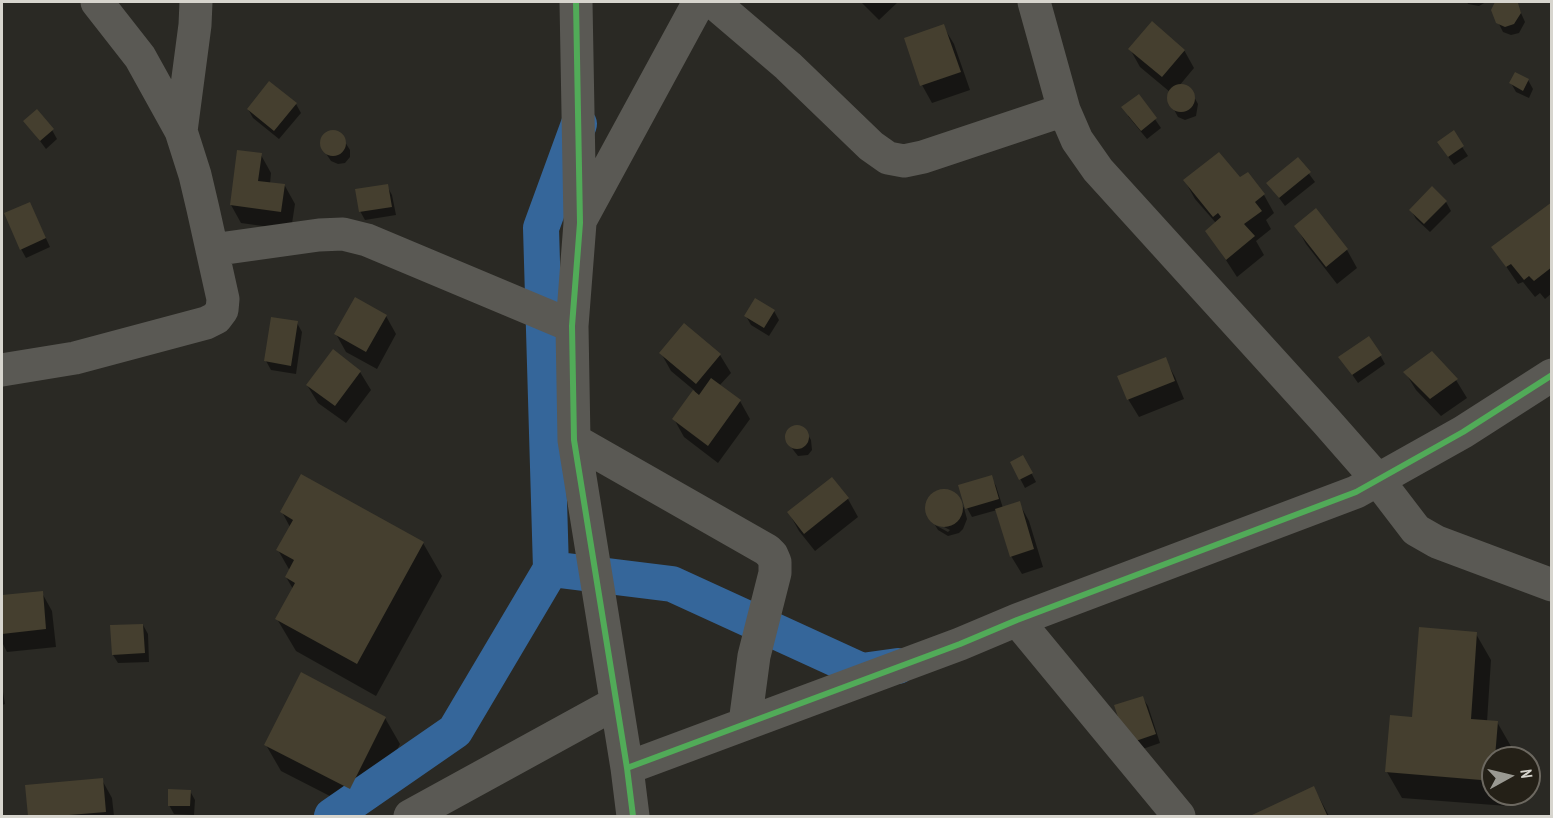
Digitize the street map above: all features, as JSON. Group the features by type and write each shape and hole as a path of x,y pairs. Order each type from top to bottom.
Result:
{"street":[{"path":"2,370 75,358 206,323 216,318 222,310 223,299 195,175 181,131 140,57 97,2"},
{"path":"181,131 196,2"},
{"path":"576,2 580,223 572,327 574,440 633,816"},
{"path":"580,223 699,2"},
{"path":"713,2 788,66 871,146 888,158 904,161 923,157 1064,110"},
{"path":"1034,2 1064,110 1077,140 1098,170 1377,479 1416,530 1437,542 1551,585"},
{"path":"212,250 319,235 343,234 368,240 572,327"},
{"path":"627,768 960,644 1017,620 1356,492 1463,432 1551,375"},
{"path":"574,440 767,550 772,555 775,562 775,573 754,656 745,723"},
{"path":"1017,620 1179,816"},
{"path":"410,816 616,703"}],"building":[{"path":"1495,2 1518,3 1521,13 1514,24 1505,27 1496,23 1491,10"},
{"path":"1152,21 1185,50 1162,77 1128,49"},
{"path":"944,24 961,72 920,86 904,38"},
{"path":"1515,72 1529,79 1523,91 1509,83"},
{"path":"269,81 297,103 274,131 247,109"},
{"path":"1181,84 1191,88 1195,98 1191,108 1181,112 1171,108 1167,98 1171,88"},
{"path":"1139,94 1157,118 1141,131 1121,107"},
{"path":"37,109 54,129 40,141 23,121"},
{"path":"333,130 342,134 346,143 342,152 333,156 324,152 320,143 324,134"},
{"path":"1454,130 1464,146 1448,157 1437,142"},
{"path":"237,150 262,153 258,181 285,184 281,212 230,205"},
{"path":"1219,152 1240,177 1248,172 1265,194 1255,202 1262,211 1244,224 1255,236 1226,260 1205,231 1221,217 1218,213 1213,217 1183,180"},
{"path":"1298,157 1311,172 1279,198 1266,183"},
{"path":"388,184 392,207 359,212 355,189"},
{"path":"1432,186 1447,201 1424,224 1409,210"},
{"path":"30,202 46,238 20,250 4,213"},
{"path":"1552,202 1552,267 1534,281 1529,276 1524,280 1511,264 1506,267 1491,247"},
{"path":"1316,208 1348,249 1326,267 1294,226"},
{"path":"355,297 387,315 366,352 334,334"},
{"path":"755,298 775,310 764,328 744,316"},
{"path":"271,317 298,321 291,366 264,361"},
{"path":"684,323 721,354 696,384 659,353"},
{"path":"1369,336 1382,355 1352,375 1338,357"},
{"path":"333,349 361,371 335,406 306,385"},
{"path":"1432,351 1458,379 1430,399 1403,372"},
{"path":"1166,357 1175,381 1127,400 1117,376"},
{"path":"711,378 741,400 708,446 672,419 693,390 699,395"},
{"path":"797,425 802,426 808,432 808,442 802,448 797,449 792,448 786,442 785,437 786,432 792,426"},
{"path":"1023,455 1033,473 1019,480 1010,462"},
{"path":"301,474 424,542 357,664 275,619 295,583 285,577 294,560 276,550 293,520 280,512"},
{"path":"992,475 999,499 965,509 958,485"},
{"path":"832,477 849,498 804,534 787,512"},
{"path":"944,489 957,495 963,508 957,521 944,527 931,521 925,508 931,495"},
{"path":"1020,501 1034,549 1010,557 995,509"},
{"path":"43,591 46,629 2,634 2,595"},
{"path":"143,624 145,653 112,655 110,625"},
{"path":"1419,627 1477,632 1471,719 1498,721 1496,746 1481,746 1481,780 1385,772 1390,715 1412,717"},
{"path":"301,672 386,717 350,789 264,745"},
{"path":"1143,696 1156,734 1127,744 1114,705"},
{"path":"103,778 106,812 28,816 25,785"},
{"path":"1314,786 1327,815 1252,816 1252,815"},
{"path":"168,789 191,790 190,806 168,806"}],"waterway":[{"path":"332,816 455,731 551,569 541,228 579,124"},
{"path":"551,569 672,584 862,671 898,666"}],"cycle path":[{"path":"576,2 580,223 572,326 574,440 633,816"},
{"path":"627,768 960,644 1017,620 1356,492 1463,432 1552,375"}]}
